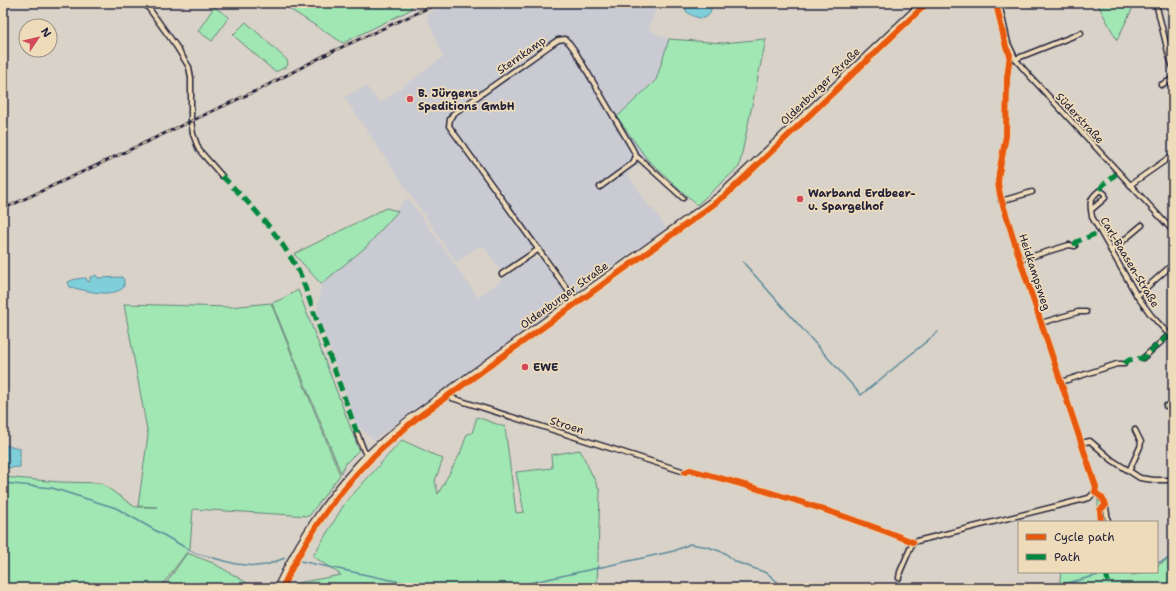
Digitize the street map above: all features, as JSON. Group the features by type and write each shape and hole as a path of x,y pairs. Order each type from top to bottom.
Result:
{"main road":[{"name":"Oldenburger Straße","path":"277,588 298,548 324,507 356,467 385,439 413,416 720,195 922,3"}],"street":[{"path":"145,3 189,67 191,78 191,120 193,134 199,150 222,176"},
{"name":"Süderstraße","path":"999,3 1007,40 1016,60 1173,231"},
{"path":"1156,3 1173,67"},
{"path":"1016,60 1081,33"},
{"name":"Sternkamp","path":"575,300 449,126 450,119 454,114 552,44 558,40 564,39 575,51 636,156 683,198"},
{"name":"Heidkampsweg","path":"1013,54 1010,55 1006,78 1006,136 998,183 1001,201 1096,487 1095,492"},
{"path":"1161,85 1173,80"},
{"path":"1130,185 1173,155"},
{"path":"600,186 633,163 636,156"},
{"name":"Carl-Baasen-Straße","path":"1091,210 1104,198 1105,194 1100,190 1092,197 1091,200 1091,210 1092,217 1138,296 1151,315 1171,337"},
{"path":"1001,201 1032,192"},
{"path":"1111,251 1142,225"},
{"path":"1020,260 1070,245 1074,246"},
{"path":"502,274 539,249"},
{"path":"1138,296 1173,264"},
{"path":"1041,323 1078,312 1086,312"},
{"path":"1143,358 1171,337"},
{"path":"1061,382 1117,364 1124,364"},
{"name":"Stroen","path":"446,392 452,398 685,472"},
{"path":"1166,406 1173,406"},
{"path":"1129,471 1141,442 1135,430"},
{"path":"357,433 364,451 368,455"},
{"path":"1081,442 1090,441 1112,460 1140,478 1173,480"},
{"path":"899,578 900,572 913,542 1089,498 1095,492 1102,498 1106,505 1108,521"}],"shaded area":[{"path":"451,3 657,3 649,30 669,39 656,80 617,117 647,159 627,173 651,209 653,208 666,229 575,292 539,243 501,271 482,247 476,248 456,262 344,97 366,86 380,103 443,57 426,14"},
{"path":"408,198 478,297 528,261 539,258 547,265 570,298 374,440 357,426 317,314 321,284 366,247 398,211 401,203"}],"green space":[{"path":"280,3 413,3 410,10 343,43"},
{"path":"1097,3 1135,3 1117,40"},
{"path":"214,7 229,17 212,41 198,31"},
{"path":"246,22 287,60 287,66 278,71 274,71 233,35"},
{"path":"669,39 723,43 766,39 739,167 697,205 647,159 617,117 656,80"},
{"path":"386,208 398,211 366,247 321,284 294,254"},
{"path":"298,290 359,450 346,463 341,473 272,303"},
{"path":"271,303 340,475 309,516 193,509 190,548 160,588 3,588 3,477 60,482 101,483 135,507 157,507 138,506 148,435 124,304 230,307"},
{"path":"477,417 505,427 516,513 524,512 516,472 552,468 551,455 580,450 600,491 597,588 290,588 292,584 341,575 313,556 345,503 402,440 443,459 435,481 438,494 460,454 467,434 472,433"},
{"path":"1098,500 1103,502 1104,521 1098,521"},
{"path":"187,553 213,563 256,588 163,588"},
{"path":"1168,559 1173,559 1173,588 1059,588 1061,573 1118,573 1134,575 1141,573 1158,573 1158,565"}],"water":[{"path":"685,3 711,3 710,13 705,18 698,18 686,11"},
{"path":"96,275 98,278 122,277 124,280 124,287 119,291 98,293 70,287 68,282 86,278 87,281 90,282 90,277"},
{"path":"3,445 20,448 20,467 3,468"}],"waterway":[{"path":"743,262 861,395 938,332"},
{"path":"3,483 52,488 116,508 195,553 236,564 256,566 266,565 285,558"},
{"path":"507,588 674,551 690,544 708,547 725,553 736,562 767,573 781,585 782,588"},
{"path":"1158,563 1173,559"},
{"path":"300,561 429,588"},
{"path":"1048,588 1102,574"}],"railway":[{"path":"3,209 262,88 331,52 439,3"}],"marked path":[{"path":"1100,190 1102,186 1116,174"},
{"path":"222,176 274,233 301,276 357,433"},
{"path":"1075,246 1076,242 1100,232"},
{"path":"1124,364 1129,360 1143,358 1169,335"},
{"path":"1166,406 1173,406"},
{"path":"1106,573 1109,588"}],"cycle path":[{"path":"282,588 310,536 332,504 357,473 382,449 417,418 726,195 927,3"},
{"path":"996,3 1006,47 1010,55 1007,78 1006,136 998,183 1000,195 1020,260 1096,487 1095,492 1102,498 1106,505 1100,510 1101,521"},
{"path":"685,472 690,470 775,494 858,521 913,542"}],"place":[{"name":"B. Jürgens Speditions GmbH","path":"410,99"},
{"name":"Warband Erdbeer- u. Spargelhof","path":"800,199"},
{"name":"EWE","path":"525,367"}]}
